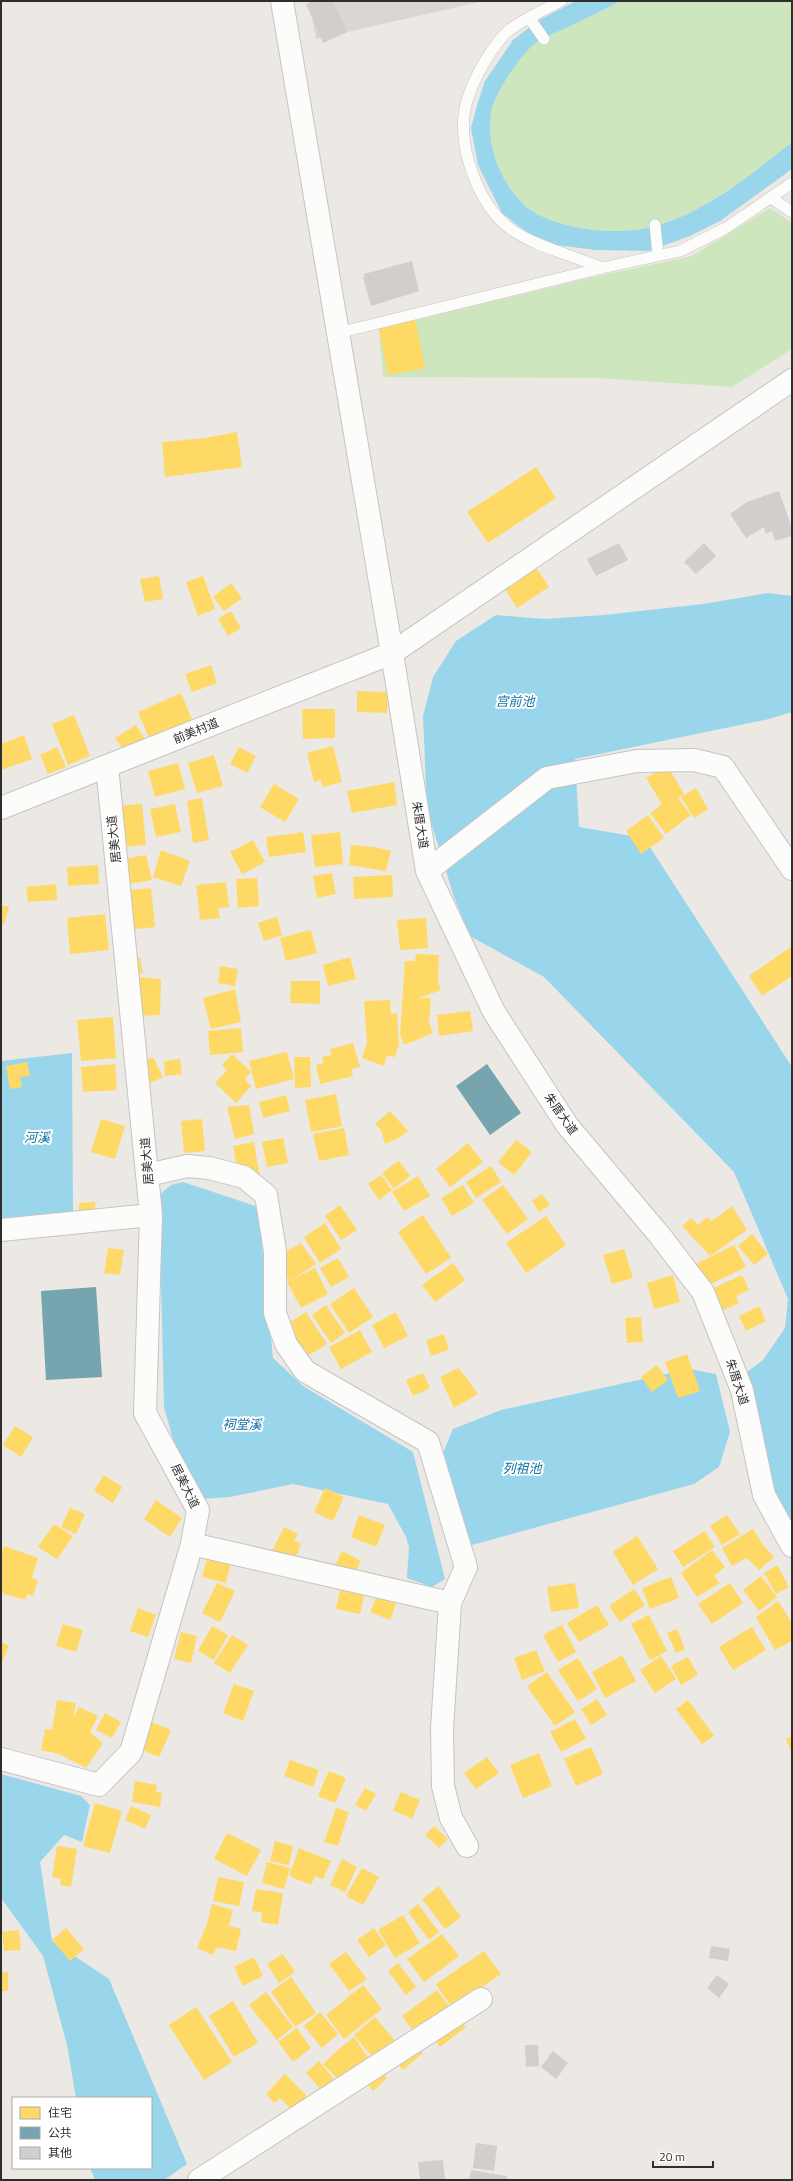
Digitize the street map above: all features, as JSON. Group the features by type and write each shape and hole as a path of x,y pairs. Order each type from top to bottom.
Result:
{"street":[{"name":"朱厝大道","path":"282,1 428,872 494,1012 567,1125 661,1237 703,1292 742,1390 764,1495 792,1546"},
{"name":"前美村道","path":"1,808 392,653 792,380"},
{"path":"428,872 547,778 637,761 694,760 724,767 792,869"},
{"name":"居美大道","path":"1,1758 99,1785 131,1752 192,1544 198,1510 145,1413 151,1216 107,766"},
{"path":"148,1175 187,1166 209,1168 244,1178 266,1195 274,1251 275,1313 286,1344 304,1371 428,1442 466,1567 450,1603 442,1730 442,1786 450,1818 466,1846"},
{"path":"1,1230 151,1216"},
{"path":"192,1544 450,1603"},
{"path":"200,2180 481,1999"}],"lane":[{"path":"562,1 505,34 485,60 471,91 464,115 466,146 474,180 488,206 508,226 531,241 602,268"},
{"path":"530,19 544,39"},
{"path":"338,333 602,268 680,251 726,228 792,183"},
{"path":"771,198 792,212"},
{"path":"655,225 658,255"}],"green space":[{"path":"620,1 792,1 792,142 740,182 703,206 683,216 663,224 628,231 579,228 547,219 523,204 515,195 501,174 496,162 491,138 491,113 496,97 507,78 520,60 535,44 544,38"},
{"path":"770,208 792,223 792,349 732,387 597,378 383,377 379,329 585,279 692,256"}],"shaded area":[{"path":"309,1 484,1 316,39"}],"water":[{"path":"576,1 620,1 544,38 535,44 513,69 496,97 491,113 491,138 496,162 508,185 523,204 547,219 563,224 596,230 628,231 663,224 703,206 740,182 792,142 792,169 720,221 690,236 649,251 595,250 557,245 529,234 502,213 478,165 471,128 485,81 513,40 539,20"},
{"name":"宫前池","path":"768,593 792,596 792,712 769,719 575,759 579,827 644,838 792,1067 792,1524 772,1493 747,1372 763,1360 785,1328 788,1299 734,1172 544,977 470,936 454,897 427,809 423,716 433,677 456,641 496,615 545,619 604,615 703,604"},
{"name":"河溪","path":"72,1053 73,1212 1,1220 1,1061"},
{"name":"祠堂溪","path":"183,1182 258,1207 273,1358 303,1386 413,1452 445,1579 432,1587 407,1578 409,1547 406,1537 388,1504 293,1484 230,1497 202,1499 173,1439 164,1407 159,1195 171,1185"},
{"name":"列祖池","path":"689,1369 716,1374 730,1432 719,1467 694,1484 472,1545 463,1523 443,1453 453,1429 501,1410"},
{"path":"1,1774 81,1796 90,1805 82,1842 64,1835 40,1862 52,1941 109,1979 187,2164 164,2180 95,2180 90,2169 152,2169 152,2097 76,2097 67,2045 43,1956 1,1898"}],"building: 住宅":[{"path":"414,313 425,368 388,375 377,320"},
{"path":"237,432 242,467 165,477 162,442 206,438"},
{"path":"536,467 556,498 488,543 467,512"},
{"path":"535,566 549,587 517,608 504,587"},
{"path":"159,576 163,599 145,602 140,579"},
{"path":"203,576 215,609 198,616 186,582"},
{"path":"231,583 242,598 224,611 213,597"},
{"path":"231,611 241,628 228,636 218,619"},
{"path":"211,665 217,683 192,692 185,674"},
{"path":"357,691 388,692 387,713 357,712"},
{"path":"181,693 192,720 149,738 138,712"},
{"path":"302,709 335,709 335,738 303,739"},
{"path":"74,715 90,756 68,765 52,724"},
{"path":"136,725 145,739 125,752 115,738"},
{"path":"24,735 32,759 1,770 1,744"},
{"path":"333,746 342,782 323,787 321,780 314,782 307,753"},
{"path":"57,747 66,767 48,774 40,755"},
{"path":"239,747 256,756 247,773 230,764"},
{"path":"214,755 223,786 197,793 188,763"},
{"path":"178,763 185,789 155,797 148,771"},
{"path":"667,765 684,794 678,798 691,815 666,834 650,813 662,804 646,778"},
{"path":"394,782 397,805 352,813 347,791"},
{"path":"274,784 299,799 285,822 260,807"},
{"path":"696,788 708,809 694,818 681,797"},
{"path":"202,798 209,840 193,843 187,801"},
{"path":"142,804 146,845 120,847 116,806"},
{"path":"175,804 181,832 156,837 150,809"},
{"path":"648,815 664,838 641,854 626,831"},
{"path":"303,832 306,852 269,857 266,837"},
{"path":"340,832 343,864 315,867 311,835"},
{"path":"253,840 265,862 242,874 230,852"},
{"path":"351,845 374,847 391,851 386,871 349,865"},
{"path":"161,850 190,861 181,886 153,877"},
{"path":"146,855 152,880 123,885 118,860"},
{"path":"98,865 99,884 68,886 67,867"},
{"path":"332,873 336,894 317,898 313,876"},
{"path":"392,875 393,897 354,899 353,877"},
{"path":"257,878 259,906 238,908 236,879"},
{"path":"226,882 229,907 218,908 220,918 200,920 196,885"},
{"path":"56,884 57,900 28,902 26,887"},
{"path":"151,888 155,927 126,930 123,891"},
{"path":"1,905 9,907 4,925 1,924"},
{"path":"105,914 109,950 70,954 67,918"},
{"path":"277,917 282,935 264,941 258,923"},
{"path":"426,918 428,948 400,950 397,920"},
{"path":"311,930 317,953 286,961 280,938"},
{"path":"792,946 792,976 762,996 749,976"},
{"path":"416,954 439,955 438,981 441,990 419,998 431,998 429,1023 433,1033 404,1045 400,1034 405,961 415,961"},
{"path":"350,957 356,979 328,986 323,965"},
{"path":"140,958 143,973 128,975 126,960"},
{"path":"220,966 238,969 235,986 218,983"},
{"path":"136,977 161,979 160,1015 135,1016"},
{"path":"291,981 320,981 320,1004 290,1003"},
{"path":"235,989 241,1022 211,1029 203,998"},
{"path":"390,1000 391,1014 397,1013 399,1044 395,1057 387,1055 384,1066 362,1058 367,1042 364,1001"},
{"path":"470,1011 473,1031 439,1036 437,1015"},
{"path":"113,1017 116,1058 81,1061 77,1020"},
{"path":"241,1028 243,1052 210,1055 208,1031"},
{"path":"353,1043 360,1067 351,1069 353,1076 320,1084 316,1065 324,1063 322,1057 331,1055 330,1049"},
{"path":"287,1052 294,1079 256,1089 249,1061"},
{"path":"232,1054 251,1072 245,1079 251,1086 236,1103 215,1083 227,1070 222,1065"},
{"path":"153,1057 163,1077 146,1085 136,1065"},
{"path":"294,1057 310,1057 311,1087 295,1088"},
{"path":"180,1059 182,1074 165,1076 164,1061"},
{"path":"27,1062 30,1076 20,1077 22,1087 10,1089 6,1066"},
{"path":"115,1064 117,1090 83,1092 81,1067"},
{"path":"336,1094 342,1126 311,1132 305,1100"},
{"path":"286,1095 290,1111 263,1118 259,1102"},
{"path":"249,1105 254,1134 235,1139 227,1107"},
{"path":"390,1111 408,1131 399,1138 385,1144 381,1130 375,1124"},
{"path":"101,1119 125,1126 115,1159 91,1152"},
{"path":"202,1119 205,1151 184,1153 181,1121"},
{"path":"344,1128 349,1155 319,1161 313,1134"},
{"path":"283,1138 288,1163 267,1167 262,1142"},
{"path":"516,1140 532,1152 514,1175 498,1162"},
{"path":"254,1142 260,1178 240,1182 233,1146"},
{"path":"468,1143 483,1162 450,1187 436,1169"},
{"path":"399,1161 410,1176 394,1189 382,1173"},
{"path":"491,1166 501,1182 476,1198 466,1182"},
{"path":"381,1175 392,1190 379,1200 368,1184"},
{"path":"418,1176 430,1196 404,1211 392,1192"},
{"path":"463,1185 474,1203 452,1216 441,1198"},
{"path":"503,1185 528,1219 507,1234 482,1200"},
{"path":"542,1194 550,1205 539,1212 532,1201"},
{"path":"95,1202 96,1219 79,1220 79,1203"},
{"path":"340,1205 357,1230 341,1240 325,1216"},
{"path":"732,1206 747,1230 710,1256 682,1226 691,1218 698,1225 707,1217 712,1221"},
{"path":"423,1215 451,1258 426,1274 398,1232"},
{"path":"546,1216 566,1245 526,1273 506,1243"},
{"path":"325,1223 341,1249 320,1263 304,1237"},
{"path":"752,1234 768,1254 754,1265 738,1246"},
{"path":"301,1243 316,1264 289,1281 276,1258"},
{"path":"734,1245 746,1267 707,1286 696,1264"},
{"path":"108,1248 124,1250 120,1275 104,1273"},
{"path":"624,1249 633,1278 612,1284 603,1255"},
{"path":"338,1258 349,1277 331,1287 320,1268"},
{"path":"453,1263 465,1280 435,1302 422,1285"},
{"path":"315,1268 328,1294 301,1308 287,1282"},
{"path":"673,1275 680,1302 654,1309 647,1283"},
{"path":"742,1275 749,1290 736,1296 739,1303 717,1313 707,1291"},
{"path":"354,1288 373,1317 349,1333 330,1304"},
{"path":"326,1305 345,1333 331,1343 312,1315"},
{"path":"759,1306 766,1321 746,1331 739,1316"},
{"path":"306,1312 327,1344 304,1358 284,1326"},
{"path":"396,1312 408,1336 384,1348 372,1325"},
{"path":"641,1317 643,1342 627,1343 625,1318"},
{"path":"360,1330 372,1352 341,1369 329,1347"},
{"path":"444,1334 449,1350 431,1356 426,1340"},
{"path":"687,1354 700,1391 678,1398 665,1362"},
{"path":"657,1365 668,1380 652,1392 641,1377"},
{"path":"459,1368 478,1394 454,1408 440,1377"},
{"path":"423,1373 430,1388 413,1396 406,1380"},
{"path":"15,1426 33,1437 21,1457 3,1445"},
{"path":"104,1475 122,1487 113,1503 94,1491"},
{"path":"325,1488 344,1497 333,1521 314,1512"},
{"path":"156,1500 182,1518 170,1537 144,1519"},
{"path":"70,1508 85,1514 76,1534 61,1527"},
{"path":"359,1515 385,1525 376,1547 351,1537"},
{"path":"727,1515 740,1534 722,1545 710,1526"},
{"path":"54,1524 73,1536 57,1559 38,1547"},
{"path":"284,1527 298,1534 294,1540 301,1544 292,1567 270,1555"},
{"path":"753,1529 763,1545 774,1557 759,1570 747,1558 732,1566 722,1548"},
{"path":"705,1531 715,1547 683,1567 673,1551"},
{"path":"637,1536 658,1569 633,1585 613,1552"},
{"path":"4,1546 38,1558 32,1578 38,1580 33,1596 27,1594 25,1600 1,1593 1,1554"},
{"path":"712,1550 725,1567 714,1576 720,1583 697,1597 681,1573"},
{"path":"342,1551 361,1561 350,1581 332,1571"},
{"path":"207,1558 231,1563 226,1583 202,1577"},
{"path":"777,1565 789,1587 776,1594 764,1573"},
{"path":"761,1576 777,1597 759,1611 743,1590"},
{"path":"671,1577 679,1598 650,1609 642,1588"},
{"path":"217,1583 235,1591 220,1622 202,1613"},
{"path":"575,1583 579,1608 551,1612 547,1587"},
{"path":"730,1583 743,1603 712,1624 698,1604"},
{"path":"341,1586 365,1592 360,1614 336,1609"},
{"path":"634,1589 645,1605 620,1622 609,1606"},
{"path":"378,1594 397,1601 390,1620 370,1612"},
{"path":"778,1601 792,1623 792,1641 775,1650 756,1617"},
{"path":"597,1605 609,1625 579,1642 567,1623"},
{"path":"138,1608 156,1615 148,1637 130,1631"},
{"path":"649,1615 667,1651 650,1660 631,1624"},
{"path":"63,1624 83,1630 76,1652 56,1646"},
{"path":"562,1625 576,1652 558,1662 543,1635"},
{"path":"212,1626 228,1635 214,1660 198,1651"},
{"path":"752,1627 766,1650 733,1670 719,1647"},
{"path":"677,1629 685,1649 676,1653 667,1633"},
{"path":"181,1632 197,1636 191,1663 174,1659"},
{"path":"232,1635 248,1645 230,1673 214,1663"},
{"path":"1,1642 9,1646 1,1664"},
{"path":"536,1650 545,1671 522,1680 514,1658"},
{"path":"622,1655 636,1681 605,1698 592,1672"},
{"path":"661,1656 676,1679 655,1693 640,1670"},
{"path":"688,1657 698,1675 681,1685 671,1666"},
{"path":"578,1658 597,1689 578,1701 558,1670"},
{"path":"547,1672 575,1712 555,1726 527,1686"},
{"path":"234,1684 254,1691 243,1721 223,1713"},
{"path":"597,1699 607,1715 591,1725 581,1709"},
{"path":"57,1700 76,1703 73,1718 79,1707 98,1716 90,1732 103,1743 86,1768 59,1754 41,1750 45,1729 52,1730"},
{"path":"688,1700 714,1736 702,1744 676,1709"},
{"path":"105,1713 121,1722 112,1738 96,1730"},
{"path":"575,1719 586,1739 561,1752 550,1732"},
{"path":"151,1722 171,1730 159,1757 140,1749"},
{"path":"792,1736 792,1754 786,1739"},
{"path":"591,1747 603,1774 576,1786 564,1759"},
{"path":"539,1753 552,1786 523,1798 510,1765"},
{"path":"487,1757 499,1773 476,1789 464,1773"},
{"path":"290,1760 319,1770 313,1787 284,1776"},
{"path":"329,1771 346,1778 335,1803 318,1796"},
{"path":"135,1781 157,1785 156,1792 162,1793 160,1807 132,1802"},
{"path":"365,1788 376,1794 366,1811 355,1805"},
{"path":"401,1792 420,1800 412,1819 393,1810"},
{"path":"95,1803 122,1811 110,1853 83,1846"},
{"path":"131,1806 151,1815 145,1829 125,1820"},
{"path":"336,1808 349,1812 338,1846 324,1842"},
{"path":"434,1826 448,1839 439,1848 425,1835"},
{"path":"227,1833 261,1850 247,1876 214,1859"},
{"path":"275,1841 293,1846 289,1865 270,1861"},
{"path":"57,1846 77,1849 71,1887 60,1885 61,1879 52,1877"},
{"path":"299,1848 331,1861 323,1879 315,1876 311,1885 289,1876"},
{"path":"342,1859 357,1867 345,1892 330,1885"},
{"path":"267,1862 290,1868 284,1889 262,1883"},
{"path":"362,1868 379,1877 363,1905 346,1896"},
{"path":"218,1877 244,1882 239,1906 213,1901"},
{"path":"439,1886 461,1917 445,1929 422,1899"},
{"path":"256,1889 283,1893 278,1925 261,1922 262,1912 252,1911"},
{"path":"212,1904 233,1910 229,1926 241,1929 236,1951 217,1947 213,1955 197,1948 208,1921"},
{"path":"418,1904 439,1932 429,1940 408,1912"},
{"path":"403,1915 420,1943 395,1958 378,1930"},
{"path":"66,1928 84,1949 70,1961 52,1940"},
{"path":"374,1928 386,1945 369,1957 357,1940"},
{"path":"19,1930 21,1950 4,1951 2,1932"},
{"path":"442,1934 459,1956 424,1982 407,1959"},
{"path":"484,1951 501,1974 452,2008 436,1984"},
{"path":"346,1952 367,1979 349,1991 329,1964"},
{"path":"283,1954 295,1972 279,1983 267,1964"},
{"path":"254,1957 263,1976 243,1986 234,1967"},
{"path":"398,1963 416,1987 406,1995 388,1971"},
{"path":"1,1972 8,1972 8,1991 1,1991"},
{"path":"291,1977 316,2013 295,2027 271,1992"},
{"path":"363,1985 382,2009 344,2039 326,2015"},
{"path":"437,1990 451,2009 416,2035 402,2016"},
{"path":"266,1992 293,2027 277,2040 249,2005"},
{"path":"233,2001 258,2043 234,2057 209,2016"},
{"path":"196,2007 232,2062 204,2080 169,2025"},
{"path":"320,2012 338,2034 322,2048 304,2026"},
{"path":"454,2012 466,2027 440,2047 428,2031"},
{"path":"375,2017 396,2042 375,2060 354,2035"},
{"path":"297,2028 311,2048 293,2062 278,2042"},
{"path":"354,2037 371,2062 344,2085 323,2064"},
{"path":"411,2039 423,2053 403,2070 391,2056"},
{"path":"319,2061 337,2083 325,2094 306,2073"},
{"path":"375,2064 387,2078 373,2091 361,2076"},
{"path":"285,2074 309,2098 293,2111 280,2098 274,2103 266,2094"}],"building: 公共":[{"path":"487,1064 521,1113 490,1135 456,1086"},
{"path":"96,1287 102,1377 46,1380 41,1291"}],"building: 其他":[{"path":"313,1 333,1 347,32 323,43 306,4"},
{"path":"412,261 419,291 371,306 363,277 365,277 364,274"},
{"path":"779,491 792,528 792,536 775,541 772,531 766,534 764,527 746,538 730,514 747,502"},
{"path":"619,543 628,560 596,576 587,559"},
{"path":"704,543 716,556 696,574 684,562"},
{"path":"711,1946 730,1949 728,1961 709,1958"},
{"path":"717,1975 729,1984 719,1998 707,1988"},
{"path":"525,2045 538,2045 539,2066 526,2067"},
{"path":"553,2051 568,2063 556,2079 541,2067"},
{"path":"476,2143 497,2146 494,2171 473,2168"},
{"path":"443,2160 445,2180 420,2180 418,2162"},
{"path":"471,2170 507,2176 507,2180 469,2180"}]}
